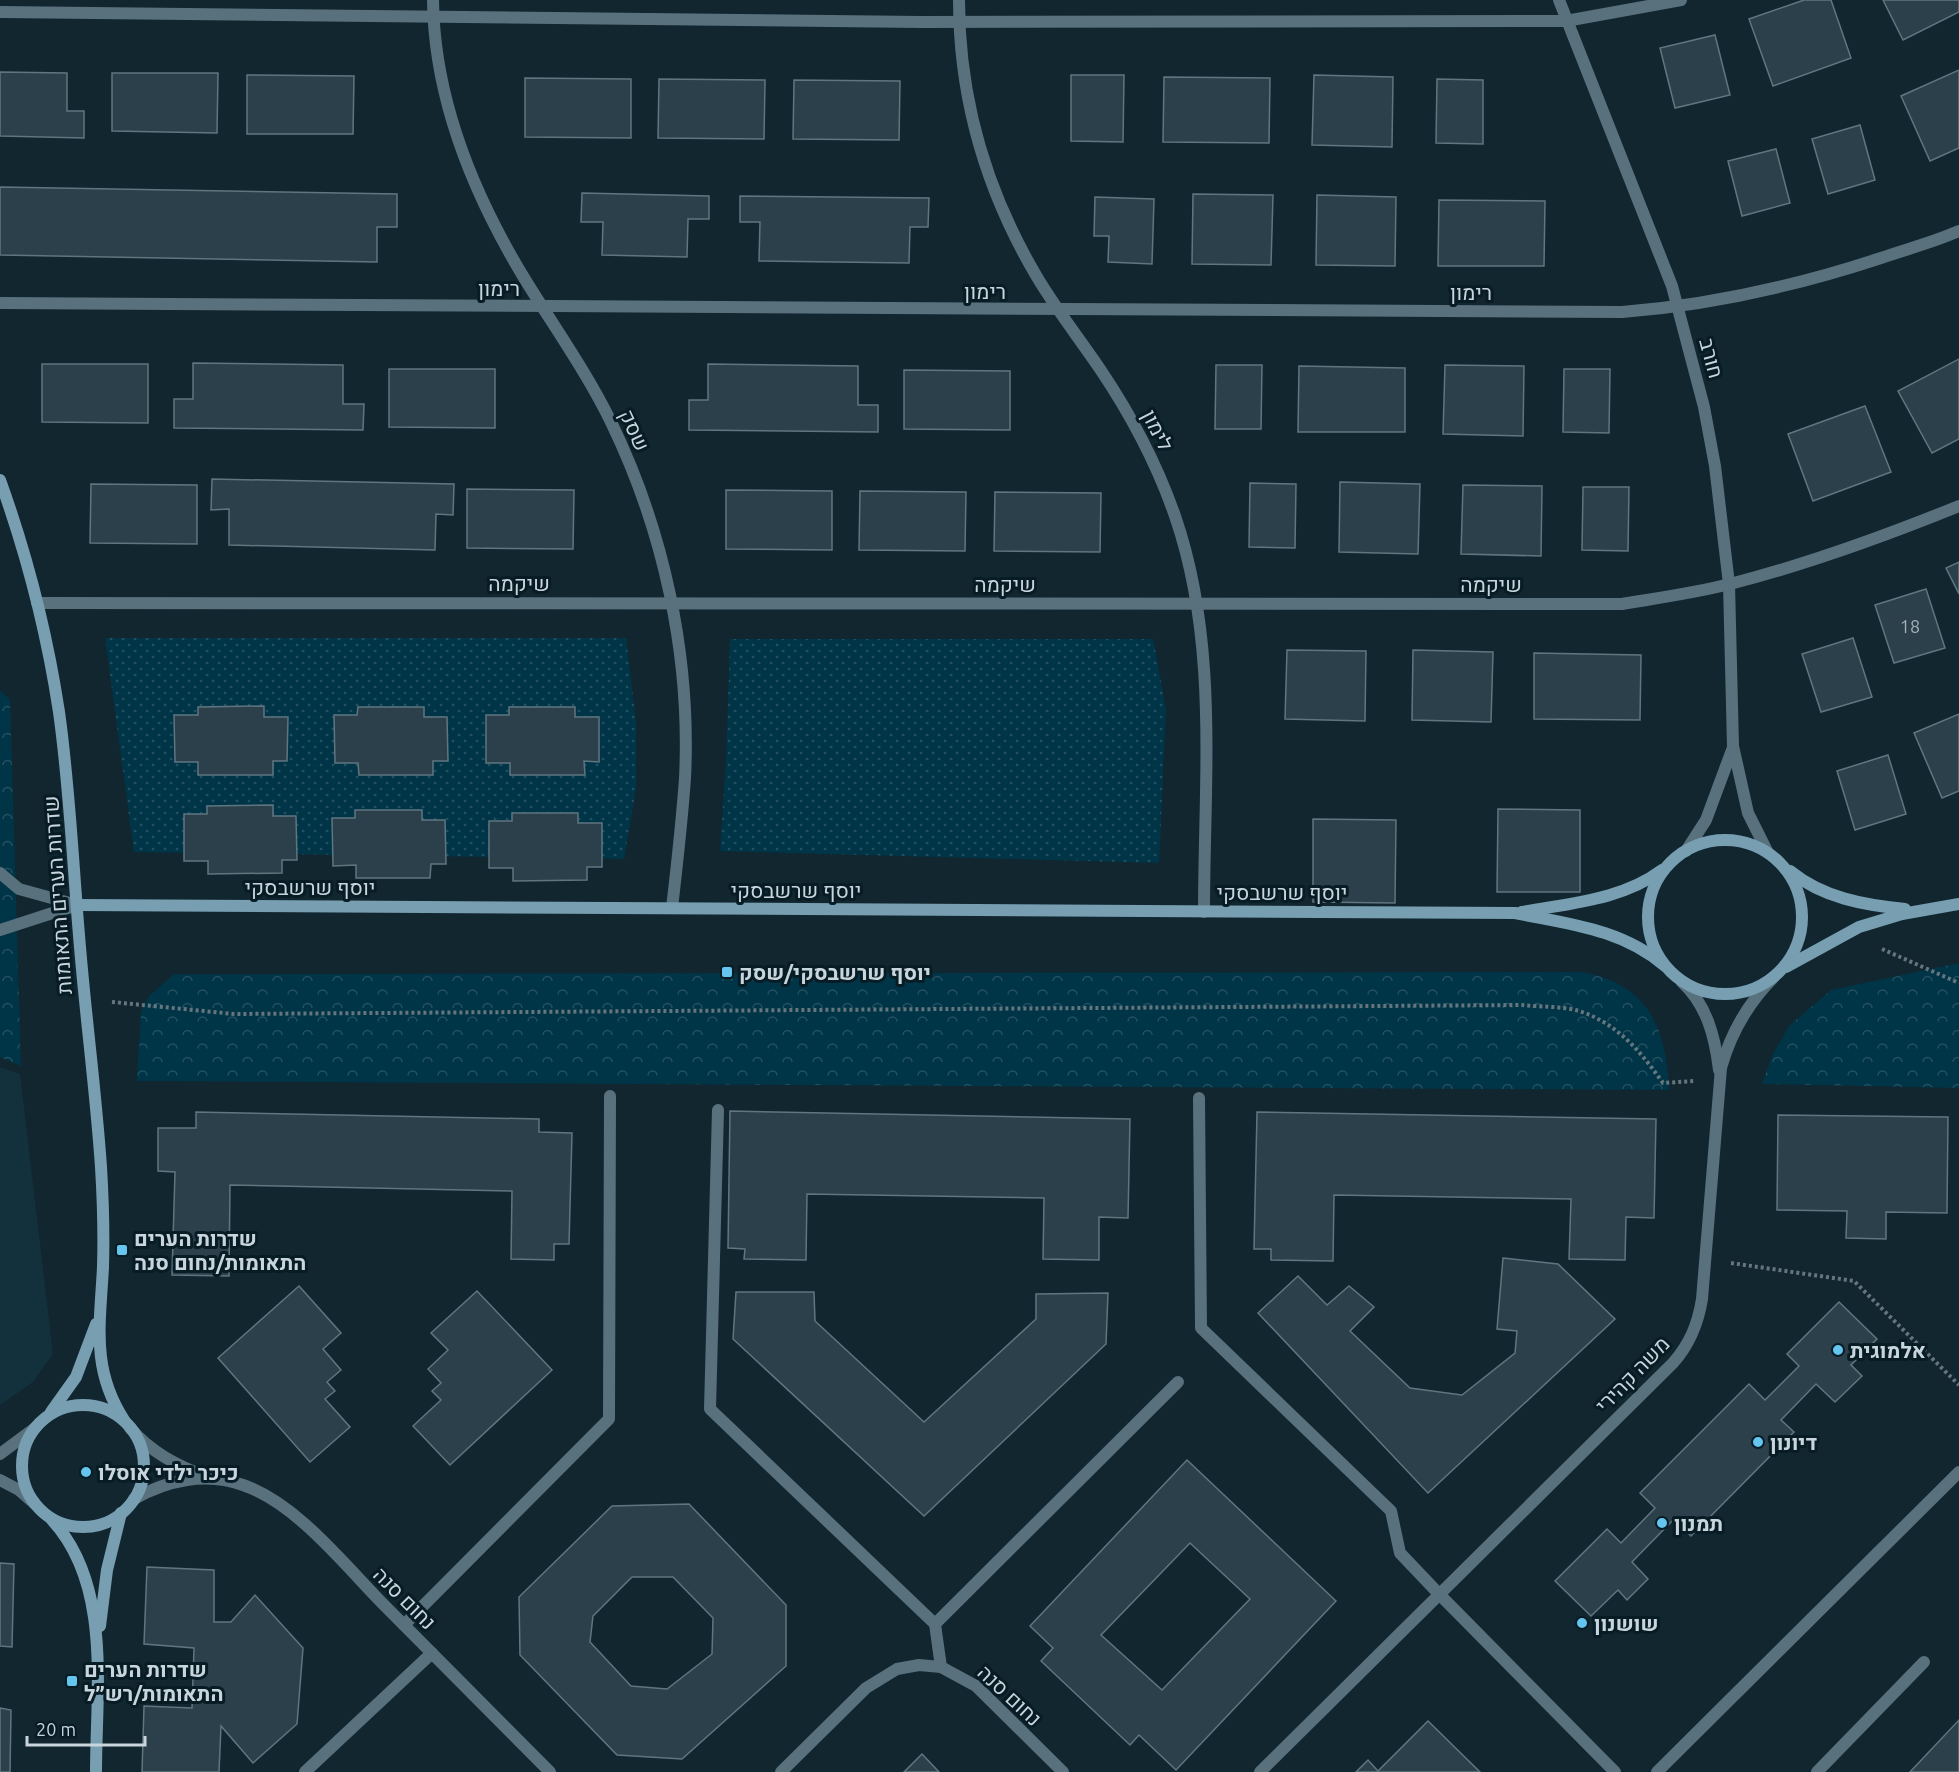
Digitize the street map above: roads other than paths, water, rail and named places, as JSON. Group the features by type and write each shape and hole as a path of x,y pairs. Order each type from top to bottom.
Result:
{"street":[{"name":"שסק","path":"433,0 433,16 443,88 461,148 488,211 611,422 636,478 655,535 681,663 685,776 672,908"},
{"name":"לימון","path":"959,0 966,97 982,160 1006,220 1059,310 1124,407 1153,463 1175,516 1197,604 1206,687 1204,912"},
{"name":"חורב","path":"1559,0 1649,224 1678,308 1704,407 1718,489 1729,584 1733,746 1748,813 1773,856"},
{"path":"0,12 959,22 1566,21 1681,0"},
{"name":"רימון","path":"0,303 543,308 1622,312 1678,308 1729,300 1820,278 1959,231"},
{"name":"שדרות הערים התאומות","path":"0,480 37,603 59,711 102,1190 103,1266 98,1314 99,1346 104,1379 111,1400 127,1424"},
{"name":"שיקמה","path":"37,603 1622,604 1729,584 1854,546 1959,506"},
{"name":"חורב","path":"1686,851 1706,820 1733,746"},
{"path":"1918,911 1864,904 1828,893 1803,881 1773,856 1733,840 1708,842 1686,851 1667,865 1650,897 1647,922 1653,945 1665,966 1682,982 1705,992 1730,994 1754,989 1846,933 1880,920 1959,904"},
{"path":"1773,856 1792,878 1802,913 1800,938 1778,973"},
{"name":"יוסף שרשבסקי","path":"1515,913 1610,895 1641,883 1667,865"},
{"path":"0,873 19,889 77,905"},
{"path":"0,930 77,905"},
{"name":"יוסף שרשבסקי","path":"77,905 1515,913 1575,924 1620,937 1648,952 1665,966"},
{"name":"משה קהירי","path":"1260,1772 1679,1357 1698,1322 1720,1080 1728,1046 1742,1017 1778,973"},
{"name":"משה קהירי","path":"1682,982 1699,1000 1707,1019 1720,1080"},
{"path":"404,1625 609,1419 610,1096"},
{"path":"1199,1098 1201,1328 1392,1511 1400,1553 1615,1772"},
{"path":"718,1110 710,1409 935,1624 941,1667"},
{"name":"שדרות הערים התאומות","path":"47,1416 76,1377 98,1314"},
{"path":"935,1624 1178,1382"},
{"path":"0,1454 47,1416 72,1406 91,1405 109,1410 127,1424 143,1443 164,1458 214,1479"},
{"path":"49,1517 67,1525 86,1527 104,1523 121,1513 134,1499 142,1482 144,1463 140,1444 127,1424"},
{"path":"35,1428 24,1449 21,1466 23,1482 35,1504"},
{"path":"1657,1772 1959,1472"},
{"path":"134,1499 156,1487 171,1483 214,1479"},
{"name":"נחום סנה","path":"214,1479 255,1490 290,1512 550,1772"},
{"path":"0,1480 19,1490 35,1504 49,1517 67,1540 85,1579 92,1608 97,1654"},
{"path":"96,1772 97,1654 107,1570 121,1513"},
{"path":"305,1772 432,1653"},
{"path":"1817,1772 1924,1662"},
{"name":"נחום סנה","path":"781,1772 876,1680 908,1666 941,1667 976,1686 1063,1772"}],"place":[{"name":"יוסף שרשבסקי/שסק","path":"727,972"},
{"name":"שדרות הערים התאומות/נחום סנה","path":"122,1250"},
{"name":"אלמוגית","path":"1838,1350"},
{"name":"דיונון","path":"1758,1442"},
{"name":"כיכר ילדי אוסלו","path":"86,1472"},
{"name":"תמנון","path":"1662,1523"},
{"name":"שושנון","path":"1582,1623"},
{"name":"שדרות הערים התאומות/רש״ל","path":"72,1681"}]}
